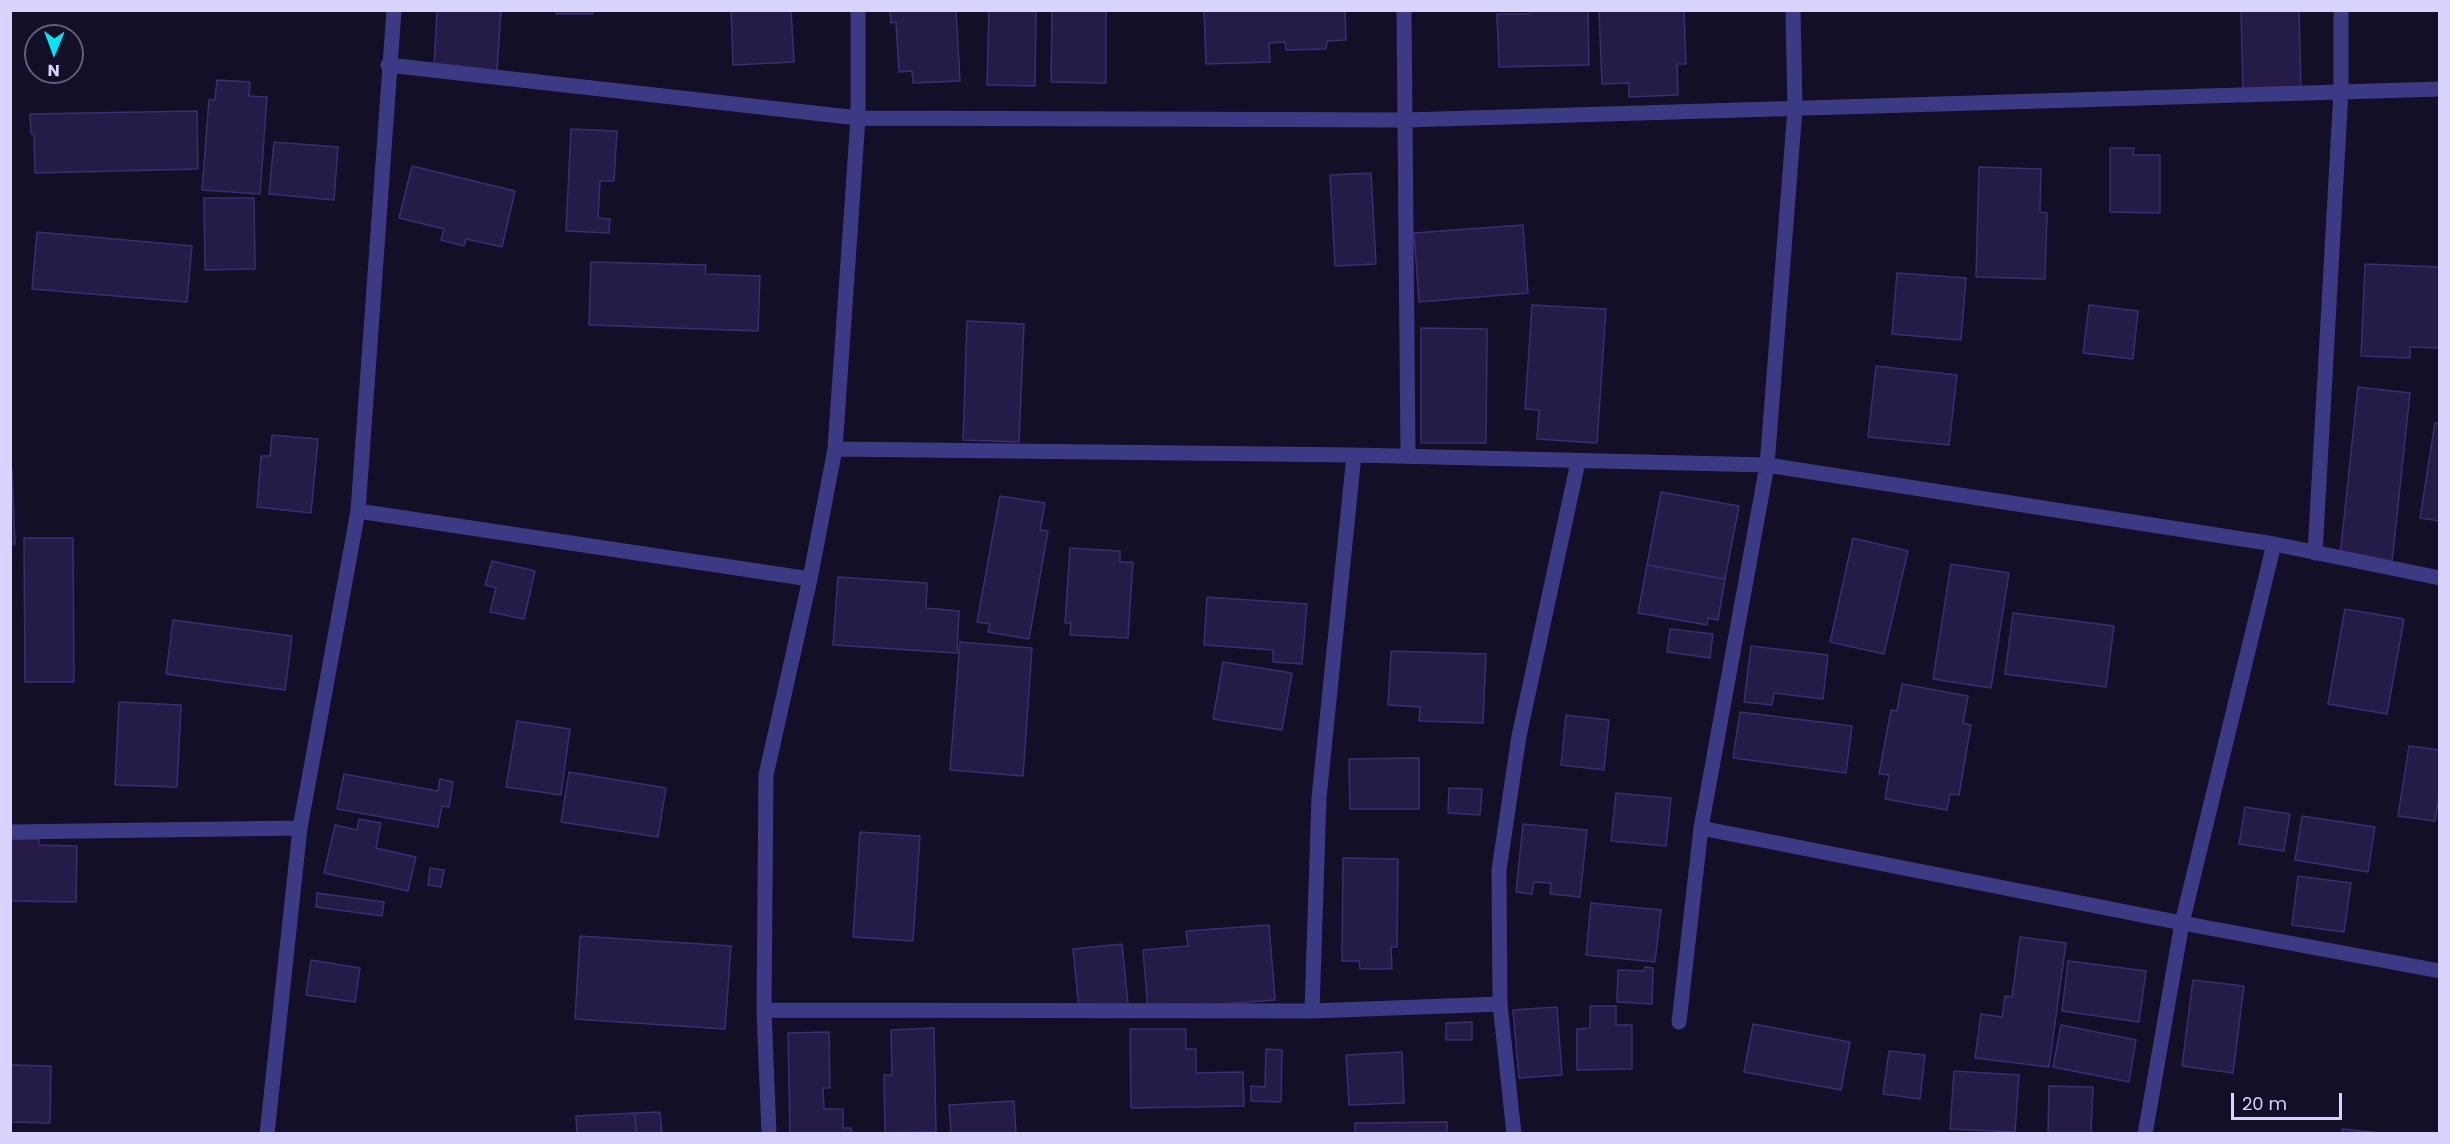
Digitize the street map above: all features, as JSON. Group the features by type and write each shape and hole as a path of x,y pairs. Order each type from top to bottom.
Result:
{"street":[{"path":"267,1134 300,828 358,511 393,10"},
{"path":"769,1134 764,1010 766,775 810,579 835,449 858,118 858,10"},
{"path":"1404,10 1408,456"},
{"path":"1679,1023 1701,828 1767,465 1795,109 1793,10"},
{"path":"2315,553 2341,91 2341,10"},
{"path":"388,64 858,118 1406,120 2439,89"},
{"path":"835,449 1354,455 1767,465 2274,544 2439,578"},
{"path":"1312,1011 1319,798 1354,455"},
{"path":"1514,1134 1500,1004 1499,870 1519,736 1578,462"},
{"path":"358,511 810,579"},
{"path":"2145,1134 2182,923 2274,544"},
{"path":"10,832 300,828"},
{"path":"1701,828 2439,971"},
{"path":"764,1010 1312,1011 1500,1004"}],"building":[{"path":"437,10 501,10 497,71 434,67"},
{"path":"556,10 593,10 593,14 556,14"},
{"path":"731,10 791,10 794,62 733,65"},
{"path":"890,10 956,10 960,81 913,83 912,71 899,72 896,22 891,23"},
{"path":"989,10 1036,10 1035,86 987,85"},
{"path":"1052,10 1106,10 1106,83 1051,82"},
{"path":"1204,10 1345,10 1346,40 1327,41 1326,49 1286,50 1285,42 1269,43 1270,62 1206,64"},
{"path":"1530,10 1588,10 1589,65 1499,67 1497,14 1530,14"},
{"path":"1599,10 1684,10 1686,64 1677,64 1678,95 1629,97 1629,83 1602,84"},
{"path":"2241,10 2299,10 2301,91 2243,92"},
{"path":"217,80 250,82 249,96 267,97 260,194 202,190 209,100 215,100"},
{"path":"197,111 198,169 35,173 34,134 31,134 30,114"},
{"path":"571,129 617,131 614,181 600,181 598,218 610,219 609,233 566,231"},
{"path":"274,142 338,147 334,200 269,194"},
{"path":"2110,148 2134,148 2133,155 2160,155 2160,213 2110,212"},
{"path":"412,166 515,191 502,247 466,239 464,246 441,240 444,229 399,218"},
{"path":"1979,167 2041,169 2040,212 2047,213 2045,279 1976,277"},
{"path":"1371,173 1376,264 1335,266 1330,175"},
{"path":"204,198 254,198 255,269 205,270"},
{"path":"1523,225 1528,293 1419,302 1414,233"},
{"path":"37,232 192,246 187,302 32,289"},
{"path":"591,262 706,265 705,274 760,276 758,331 589,325"},
{"path":"2365,264 2440,267 2440,348 2410,347 2410,358 2361,356"},
{"path":"1897,273 1966,278 1961,340 1892,334"},
{"path":"1532,305 1606,309 1597,443 1537,439 1539,410 1525,409"},
{"path":"2089,305 2138,311 2133,359 2083,353"},
{"path":"967,321 1024,324 1019,442 963,440"},
{"path":"1421,328 1487,329 1486,443 1421,443"},
{"path":"1876,366 1957,375 1949,445 1868,437"},
{"path":"2358,387 2410,393 2392,562 2340,556"},
{"path":"2435,423 2440,423 2440,521 2420,518"},
{"path":"272,435 318,439 311,513 257,507 261,456 270,456"},
{"path":"10,470 12,470 15,544 10,544"},
{"path":"1661,492 1739,506 1725,579 1647,565"},
{"path":"1000,496 1045,503 1040,530 1048,531 1029,639 988,632 990,624 977,622"},
{"path":"24,538 73,538 74,682 25,682"},
{"path":"1853,538 1908,551 1884,654 1830,642"},
{"path":"1070,548 1120,551 1120,562 1133,562 1128,638 1070,635 1071,623 1065,623"},
{"path":"492,561 535,571 524,619 490,612 496,588 485,585"},
{"path":"1951,564 2009,573 1991,688 1933,679"},
{"path":"1647,565 1725,579 1718,620 1708,618 1707,625 1638,613"},
{"path":"838,577 927,583 926,608 959,611 957,653 833,645"},
{"path":"1207,597 1307,604 1302,664 1273,662 1273,650 1204,645"},
{"path":"2345,609 2404,619 2387,714 2328,704"},
{"path":"2013,613 2114,626 2106,687 2005,674"},
{"path":"173,620 292,636 285,690 166,674"},
{"path":"1670,629 1713,634 1710,658 1667,652"},
{"path":"960,642 1032,648 1023,776 950,770"},
{"path":"1751,646 1828,655 1823,699 1774,693 1772,705 1744,702"},
{"path":"1391,651 1486,654 1483,723 1419,721 1420,707 1388,705"},
{"path":"1223,662 1292,673 1282,730 1213,719"},
{"path":"1902,684 1968,696 1963,723 1971,725 1959,795 1950,794 1947,810 1885,799 1889,775 1879,774 1891,710 1897,711"},
{"path":"119,702 181,705 177,787 115,785"},
{"path":"1740,712 1852,726 1846,773 1733,758"},
{"path":"1566,715 1609,720 1604,770 1561,765"},
{"path":"517,721 570,729 561,795 506,787"},
{"path":"2409,746 2440,750 2440,790 2435,821 2398,816"},
{"path":"1419,758 1419,809 1350,809 1349,759"},
{"path":"569,772 666,788 658,837 561,822"},
{"path":"344,774 438,791 440,779 453,782 449,807 442,806 438,827 337,809"},
{"path":"1449,788 1482,789 1480,815 1448,813"},
{"path":"1616,793 1671,798 1666,846 1611,841"},
{"path":"2245,807 2290,814 2284,851 2239,844"},
{"path":"2302,816 2375,827 2368,872 2295,860"},
{"path":"359,819 381,823 376,848 416,857 408,891 324,873 335,825 357,830"},
{"path":"1523,824 1587,830 1580,897 1550,894 1551,883 1534,882 1532,894 1516,892"},
{"path":"860,832 920,836 913,941 853,937"},
{"path":"10,839 39,839 39,845 77,846 76,902 10,901"},
{"path":"1343,858 1398,859 1397,947 1391,947 1392,969 1360,969 1359,961 1342,961"},
{"path":"430,868 444,870 441,887 428,885"},
{"path":"2298,876 2351,883 2344,932 2292,925"},
{"path":"317,893 384,902 382,916 316,907"},
{"path":"1591,903 1661,910 1655,962 1586,955"},
{"path":"1269,925 1275,1000 1148,1010 1143,950 1188,946 1186,931"},
{"path":"580,936 731,946 725,1029 575,1019"},
{"path":"2020,937 2066,943 2049,1067 1975,1058 1981,1014 2002,1017 2005,996 2012,997"},
{"path":"1122,944 1128,1004 1079,1009 1073,949"},
{"path":"311,960 360,968 355,1002 306,995"},
{"path":"2068,961 2146,971 2139,1022 2062,1011"},
{"path":"1645,967 1653,968 1652,1004 1617,1002 1618,970 1644,971"},
{"path":"2193,980 2244,986 2233,1073 2182,1066"},
{"path":"1590,1006 1616,1006 1616,1025 1632,1025 1632,1069 1577,1070 1577,1029 1590,1028"},
{"path":"1557,1007 1562,1075 1519,1078 1513,1010"},
{"path":"1472,1022 1472,1040 1446,1040 1446,1023"},
{"path":"1753,1024 1850,1042 1841,1090 1744,1072"},
{"path":"2061,1025 2136,1040 2129,1082 2053,1067"},
{"path":"934,1028 936,1132 885,1133 884,1075 892,1075 891,1030"},
{"path":"1130,1029 1186,1029 1186,1049 1196,1049 1196,1073 1243,1072 1244,1106 1131,1108"},
{"path":"829,1032 830,1088 823,1088 824,1109 843,1109 843,1128 851,1128 852,1134 790,1134 788,1033"},
{"path":"1266,1049 1282,1050 1281,1102 1251,1101 1251,1086 1265,1087"},
{"path":"1889,1051 1925,1055 1920,1099 1883,1094"},
{"path":"1402,1052 1404,1103 1349,1105 1346,1055"},
{"path":"10,1065 51,1066 50,1123 10,1122"},
{"path":"1954,1071 2019,1075 2015,1132 1950,1129"},
{"path":"2049,1086 2093,1087 2091,1132 2098,1134 2048,1134"},
{"path":"1014,1101 1016,1134 951,1134 949,1105"},
{"path":"660,1112 662,1134 636,1134 635,1113"},
{"path":"635,1113 636,1134 577,1134 576,1116"},
{"path":"1447,1122 1447,1134 1355,1134 1355,1123"},
{"path":"2342,1129 2392,1134 2342,1134"}]}
